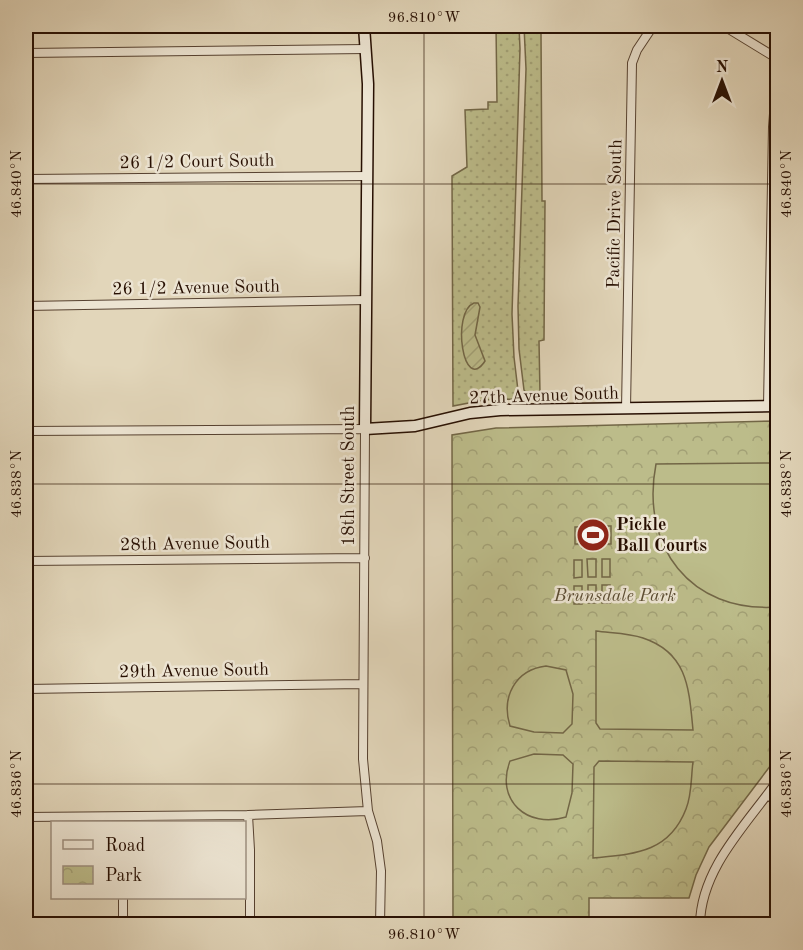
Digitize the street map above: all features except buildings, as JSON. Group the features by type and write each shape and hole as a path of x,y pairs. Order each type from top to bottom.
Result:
{"street":[{"name":"18th Street South","path":"364,26 368,176 363,759 368,811 377,841 381,871 380,924"},
{"name":"Pacific Drive South","path":"627,409 632,63 637,50 653,26"},
{"path":"724,26 777,58"},
{"path":"26,53 366,49"},
{"path":"773,406 773,127 777,98"},
{"name":"26 1/2 Court South","path":"26,179 368,176"},
{"name":"26 1/2 Avenue South","path":"26,306 367,300"},
{"name":"27th Avenue South","path":"26,431 365,429 415,426 478,412 773,406"},
{"name":"28th Avenue South","path":"26,561 365,558"},
{"name":"29th Avenue South","path":"26,689 363,684"},
{"path":"700,924 700,908 707,884 719,861 777,780"},
{"path":"767,795 777,802"},
{"path":"26,817 124,820 368,811"},
{"path":"248,815 250,924"},
{"path":"123,899 123,924"}],"green space":[{"path":"496,26 519,26 512,314 519,399 484,400 453,406 452,176 467,167 465,110 488,109 488,102 497,102"},
{"path":"524,26 540,26 541,32 542,201 545,201 544,340 539,341 540,394 527,394 524,390 519,349 518,306 526,69"},
{"path":"474,303 478,303 480,307 475,335 485,361 477,369 471,368 466,360 462,334 467,309"},
{"name":"Brunsdale Park","path":"777,421 777,757 709,847 696,875 689,898 589,898 589,924 453,924 452,435 496,428"},
{"path":"777,463 777,607 746,606 719,599 696,586 678,569 664,547 656,522 653,494 656,464"},
{"name":"Pickle Ball Courts","path":"589,526 597,526 597,544 589,544"},
{"name":"Pickle Ball Courts","path":"603,526 611,526 611,544 603,544"},
{"name":"Pickle Ball Courts","path":"575,527 583,527 583,544 575,544"},
{"name":"Pickle Ball Courts","path":"587,559 596,559 596,577 588,577"},
{"name":"Pickle Ball Courts","path":"602,559 610,559 610,577 602,577"},
{"name":"Pickle Ball Courts","path":"574,560 582,560 582,577 574,578"},
{"name":"Pickle Ball Courts","path":"588,585 596,585 596,603 588,603"},
{"name":"Pickle Ball Courts","path":"602,585 610,585 610,603 602,603"},
{"name":"Pickle Ball Courts","path":"574,586 582,586 582,604 574,604"},
{"path":"596,631 638,636 669,653 678,663 683,674 690,700 693,730 600,729 596,723"},
{"path":"546,666 566,670 573,694 572,724 563,733 534,732 510,726 507,705 513,687 526,673"},
{"path":"534,754 563,755 573,764 572,793 566,817 552,820 539,819 527,815 511,799 506,775 510,761"},
{"path":"599,761 693,762 688,804 679,824 670,835 648,849 593,858 594,767"}],"place":[{"name":"Pickle Ball Courts","path":"593,535"}]}
